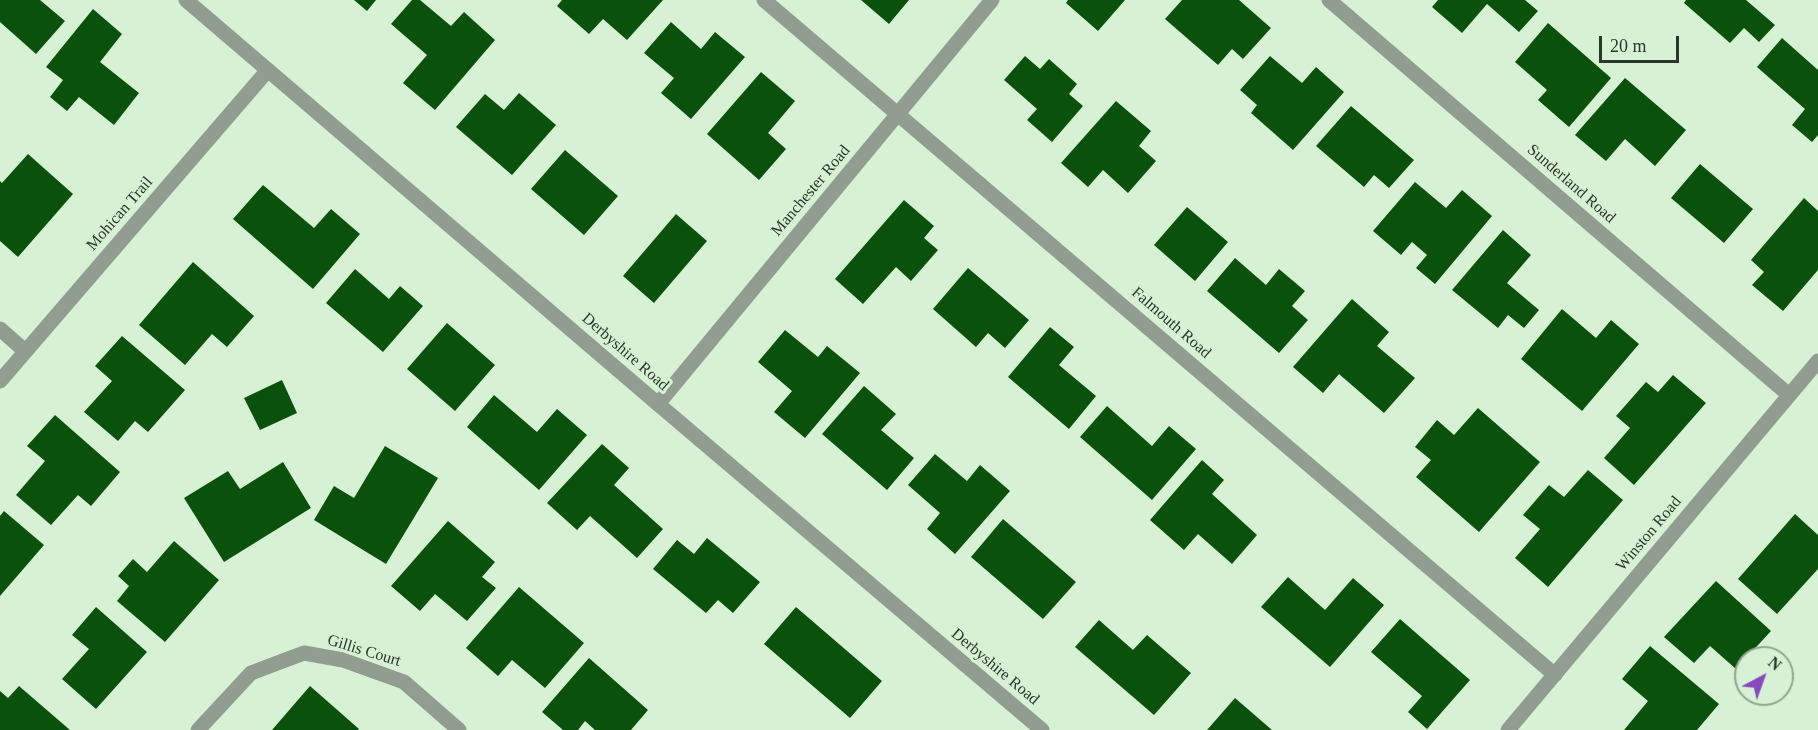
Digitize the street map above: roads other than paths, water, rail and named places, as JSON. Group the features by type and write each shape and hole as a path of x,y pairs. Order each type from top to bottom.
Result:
{"street":[{"name":"Derbyshire Road","path":"186,0 1042,730"},
{"name":"Falmouth Road","path":"764,0 1555,675"},
{"name":"Manchester Road","path":"658,404 992,0"},
{"name":"Sunderland Road","path":"1329,0 1789,395"},
{"name":"Mohican Trail","path":"0,381 268,70"},
{"path":"0,329 25,351"},
{"name":"Winston Road","path":"1508,730 1818,361"},
{"name":"Gillis Court","path":"198,730 251,673 304,652 343,660 404,682 459,730"}]}
